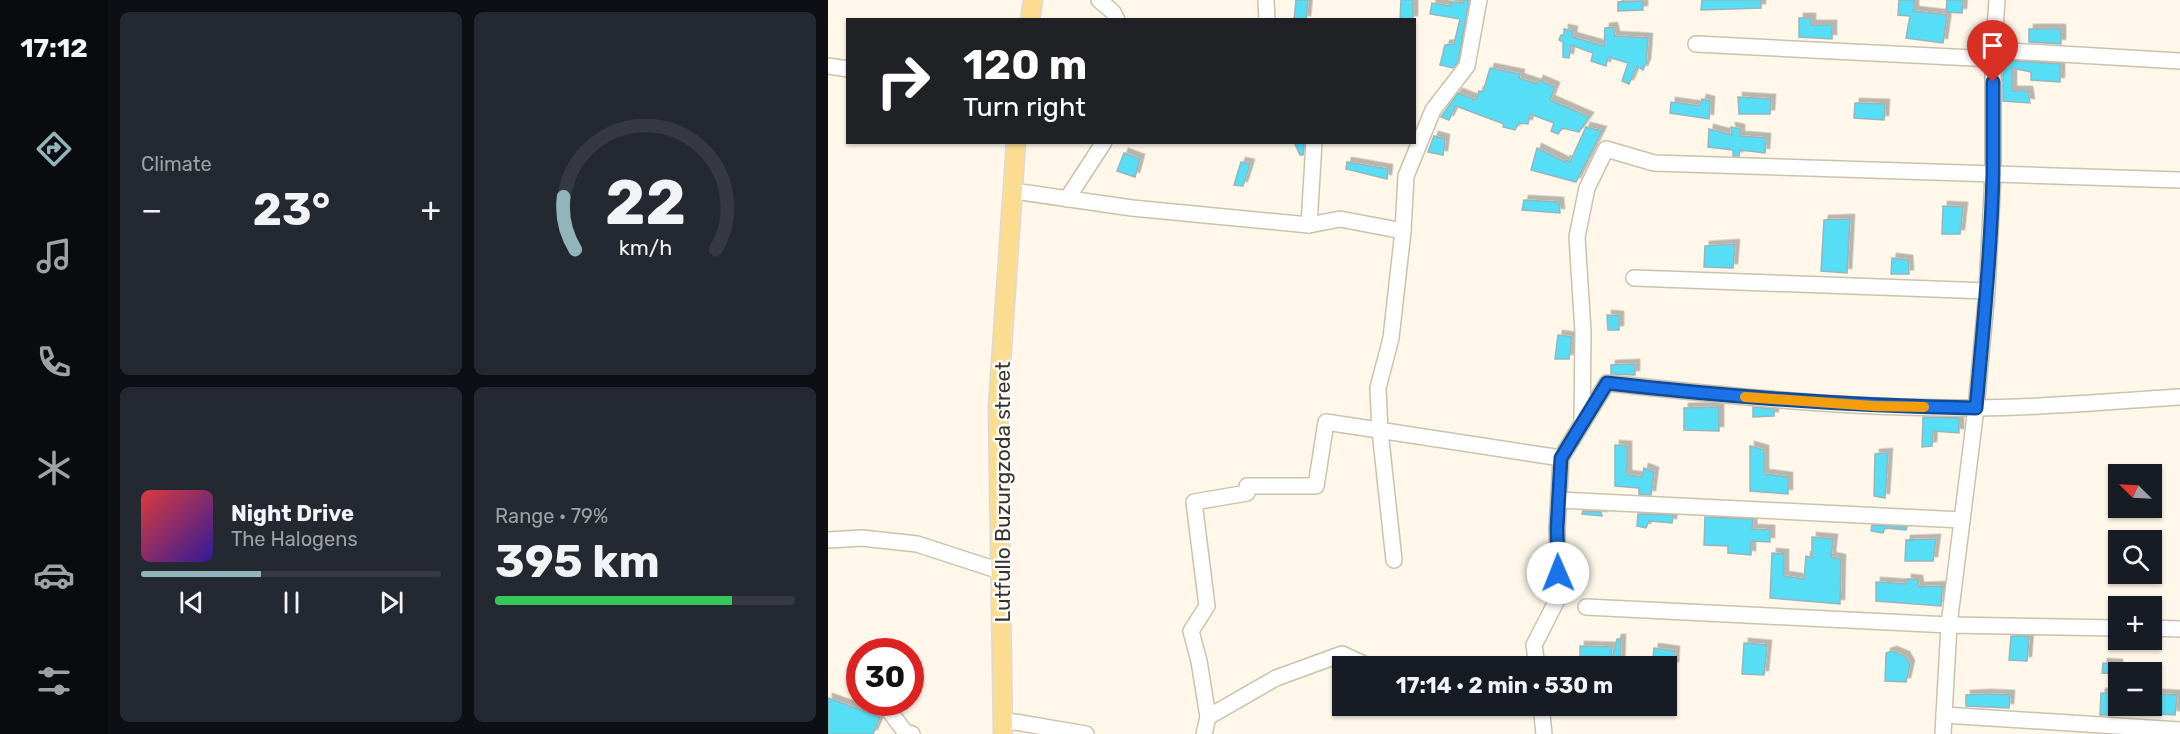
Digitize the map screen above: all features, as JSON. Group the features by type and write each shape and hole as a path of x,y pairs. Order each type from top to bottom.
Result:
{"main road":[{"path":"1030,18 1033,0"},
{"name":"Lutfullo Buzurgzoda street","path":"1003,727 998,407 1016,144"}],"street":[{"path":"1099,0 1117,18"},
{"path":"1266,0 1267,18"},
{"path":"1394,560 1380,430 1378,388 1391,338 1403,231 1406,176 1432,110 1467,66 1479,0"},
{"path":"1943,734 1949,625 1976,408 1987,291 1993,174 1993,54 1997,0"},
{"path":"1696,44 2180,61"},
{"path":"828,66 846,69"},
{"path":"1067,199 1103,144"},
{"path":"1309,225 1314,144"},
{"path":"1582,424 1583,332 1577,237 1587,188 1606,149 1654,163 2180,180"},
{"path":"1014,191 1132,208 1309,225 1340,219 1403,231"},
{"path":"1634,278 1987,291"},
{"path":"1536,656 1534,645 1559,596 1561,458 1607,383 1722,396 1862,405 1976,408 2180,397"},
{"path":"1204,734 1208,717 1199,661 1191,631 1207,606 1194,502 1247,494 1247,486 1316,486 1326,422 1561,458"},
{"path":"1559,500 1962,520"},
{"path":"828,540 862,538 917,544 1000,571"},
{"path":"1586,607 1949,625 2108,628"},
{"path":"2162,628 2180,629"},
{"path":"1208,717 1276,678 1332,658"},
{"path":"1944,715 2180,730"},
{"path":"893,716 905,732 912,734"},
{"path":"1542,716 1544,734"},
{"path":"1003,727 1086,734"}],"building":[{"path":"1296,0 1308,0 1306,18 1294,18"},
{"path":"1401,0 1413,0 1413,18 1400,18"},
{"path":"1464,0 1469,0 1458,62 1453,68 1440,65 1445,45 1454,44 1460,19 1430,14 1432,3 1450,6 1451,2 1463,3"},
{"path":"1702,0 1761,0 1761,8 1701,10"},
{"path":"1899,0 1914,0 1914,11 1947,15 1943,43 1906,38 1910,16 1898,15"},
{"path":"1947,0 1963,0 1962,13 1946,12"},
{"path":"1643,1 1643,10 1618,11 1618,2"},
{"path":"1799,18 1811,18 1811,25 1832,25 1832,39 1799,37"},
{"path":"1613,27 1615,36 1648,38 1646,63 1643,70 1637,66 1629,84 1622,81 1628,63 1608,57 1606,66 1591,61 1593,53 1571,45 1569,58 1563,57 1563,42 1559,40 1561,35 1564,35 1564,29 1573,31 1572,37 1604,46 1605,28"},
{"path":"2029,29 2061,29 2061,44 2029,42"},
{"path":"2003,60 2060,64 2060,82 2031,80 2031,72 2012,68 2012,91 2028,91 2030,103 2003,101"},
{"path":"1490,68 1520,74 1519,78 1537,84 1539,80 1555,87 1550,100 1589,117 1579,132 1562,128 1558,134 1551,131 1554,123 1530,114 1528,124 1519,123 1515,130 1456,106 1449,120 1441,117 1458,93 1476,100 1479,91 1483,92"},
{"path":"1738,97 1771,99 1770,114 1739,114"},
{"path":"1702,99 1710,101 1709,119 1670,113 1671,102 1700,106"},
{"path":"1855,103 1885,104 1884,120 1854,118"},
{"path":"1586,127 1602,131 1576,182 1531,170 1537,148 1565,162 1566,160 1570,162"},
{"path":"1731,127 1740,129 1740,136 1766,138 1765,153 1740,150 1739,156 1733,156 1733,150 1708,147 1709,129 1732,135"},
{"path":"1434,136 1445,139 1443,155 1428,152"},
{"path":"1295,144 1304,144 1303,155 1300,155"},
{"path":"1124,153 1140,159 1135,177 1117,171"},
{"path":"1241,162 1250,164 1243,186 1234,185"},
{"path":"1347,162 1388,169 1387,179 1346,169"},
{"path":"1524,200 1559,202 1560,213 1522,210"},
{"path":"1943,206 1963,207 1960,234 1942,234"},
{"path":"1850,219 1847,273 1821,271 1824,220"},
{"path":"1735,244 1733,268 1704,267 1705,246"},
{"path":"1892,258 1908,260 1909,274 1891,274"},
{"path":"1607,315 1619,316 1619,330 1608,330"},
{"path":"1558,335 1572,337 1569,359 1555,359"},
{"path":"1635,364 1635,375 1611,374 1611,365"},
{"path":"1719,407 1719,431 1684,430 1684,408"},
{"path":"1753,407 1774,409 1774,416 1753,417"},
{"path":"1923,417 1959,418 1959,433 1933,431 1932,446 1922,447"},
{"path":"1615,445 1627,446 1627,475 1642,477 1644,468 1654,472 1651,495 1639,494 1639,488 1615,486"},
{"path":"1750,446 1764,450 1764,474 1788,477 1788,494 1750,491"},
{"path":"1888,453 1885,498 1874,496 1875,454"},
{"path":"1583,511 1601,512 1602,516 1582,514"},
{"path":"1638,514 1673,515 1672,523 1649,521 1646,528 1637,526"},
{"path":"1705,517 1753,519 1752,529 1770,530 1770,542 1751,541 1751,555 1728,553 1728,546 1704,545"},
{"path":"1872,525 1907,527 1906,530 1885,528 1883,533 1871,531"},
{"path":"1812,537 1833,539 1831,557 1841,559 1840,604 1770,598 1772,553 1784,554 1784,576 1804,579 1806,556 1812,558"},
{"path":"1936,539 1933,561 1905,561 1906,540"},
{"path":"1907,579 1918,580 1919,587 1942,586 1941,606 1876,601 1876,582 1907,584"},
{"path":"2011,636 2029,636 2027,661 2009,660"},
{"path":"1617,639 1621,639 1620,656 1613,656"},
{"path":"1744,643 1767,645 1764,675 1742,674"},
{"path":"1580,646 1612,647 1611,656 1580,656"},
{"path":"1654,648 1675,651 1675,656 1653,656"},
{"path":"1892,651 1905,656 1910,665 1906,682 1885,681 1886,653"},
{"path":"2103,663 2108,663 2108,673 2102,673"},
{"path":"2101,693 2108,693 2108,715 2100,715"},
{"path":"2162,694 2177,695 2175,715 2162,714"},
{"path":"1966,695 2010,695 2009,708 1966,706"},
{"path":"828,698 846,705 846,716 880,717 873,734 828,734"}],"slow traffic":[{"path":"1745,397 1924,407"}],"route":[{"path":"1558,573 1557,528 1561,458 1607,383 1722,396 1874,406 1976,408 1987,291 1993,174 1993,82"}]}
